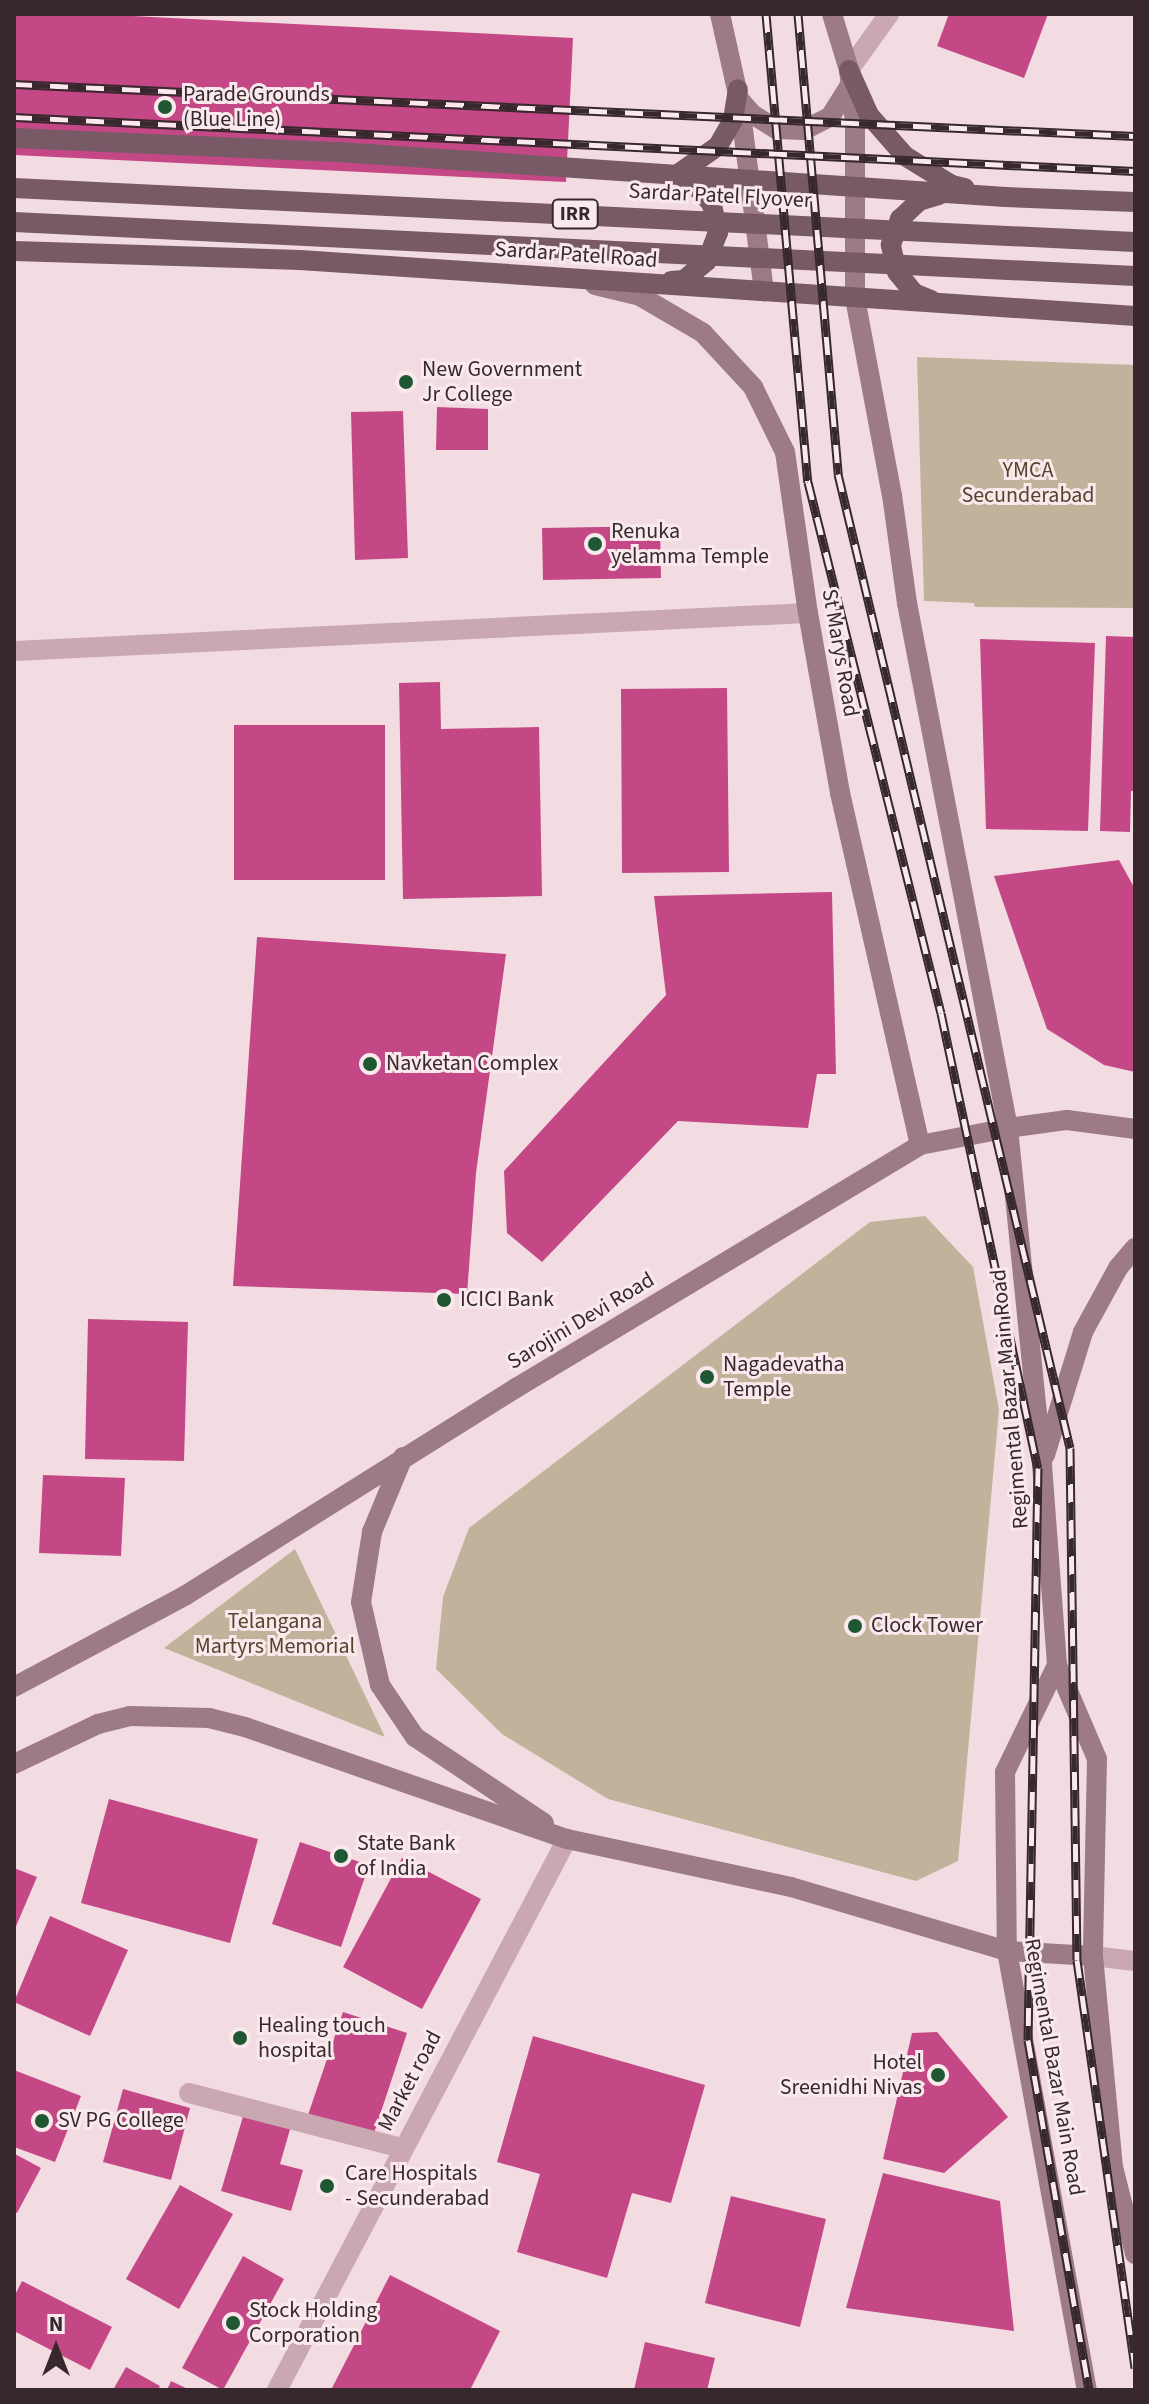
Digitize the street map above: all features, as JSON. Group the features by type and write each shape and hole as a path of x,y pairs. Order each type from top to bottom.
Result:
{"main road":[{"path":"720,14 738,94 752,179 764,291"},
{"path":"832,14 850,77 869,115 905,156 952,185 1005,197"},
{"path":"738,94 752,114 776,129 804,130 830,117 850,77"},
{"path":"850,77 857,187 855,298 892,495 907,603 1008,1128"},
{"path":"678,174 718,146 733,120 738,94"},
{"name":"IRR","path":"14,138 338,152 1005,197 1135,202"},
{"name":"IRR","path":"654,284 684,280 707,261 718,233 712,204 692,182 678,174"},
{"name":"Sardar Patel Flyover","path":"14,188 1135,242"},
{"name":"IRR","path":"939,303 914,293 897,272 891,245 900,219 919,201 946,193"},
{"name":"IRR","path":"14,222 1135,276"},
{"name":"Sardar Patel Road","path":"14,251 300,260 1135,316"},
{"name":"St Marys Road","path":"568,279 640,296 703,333 753,387 785,452 808,613 840,793 920,1145"},
{"name":"Sarojini Devi Road","path":"14,1687 83,1653 186,1595 403,1457 920,1145 1067,1120 1135,1129"},
{"name":"Regimental Bazar Main Road","path":"1008,1128 1042,1465 1057,1665 1097,1759 1093,1956 1113,2167 1135,2254"},
{"path":"1042,1465 1083,1332 1118,1268 1135,1248"},
{"path":"403,1457 372,1532 361,1602 380,1685 415,1737 567,1839"},
{"name":"Regimental Bazar Main Road","path":"1057,1665 1005,1772 1007,1951 1087,2390"},
{"path":"14,1764 98,1724 130,1716 209,1718 275,1737 567,1839 791,1887 1007,1951 1093,1956"}],"street":[{"path":"850,77 889,14"},
{"path":"14,651 808,613"},
{"name":"Market road","path":"277,2390 401,2148 567,1839"},
{"path":"1093,1956 1135,1961"},
{"path":"189,2093 401,2148"}],"green space":[{"name":"YMCA Secunderabad","path":"917,357 1135,365 1135,608 975,607 974,603 924,601"},
{"path":"925,1216 973,1267 999,1410 958,1861 916,1881 608,1799 502,1734 436,1669 443,1597 469,1528 870,1222"},
{"name":"Telangana Martyrs Memorial","path":"295,1549 385,1737 164,1648"}],"building":[{"path":"14,14 93,14 573,38 566,182 14,155"},
{"path":"949,14 1048,14 1024,78 937,46"},
{"path":"437,407 488,409 488,450 436,450"},
{"path":"403,411 408,558 355,560 351,412"},
{"path":"660,526 661,578 543,580 542,528"},
{"path":"1106,636 1135,637 1135,791 1131,791 1130,832 1100,831"},
{"path":"980,639 1095,643 1088,831 986,829"},
{"path":"440,682 441,729 539,727 542,896 403,899 399,683"},
{"path":"727,688 729,872 622,873 621,689"},
{"path":"234,725 385,725 385,880 234,880"},
{"path":"1119,860 1135,889 1135,1072 1104,1065 1047,1029 994,876"},
{"path":"832,892 836,1074 817,1074 808,1128 678,1121 542,1262 507,1233 504,1171 666,995 654,896"},
{"name":"Navketan Complex","path":"257,937 506,954 476,1173 467,1294 233,1286"},
{"path":"88,1319 188,1322 184,1461 85,1459"},
{"path":"43,1475 125,1478 121,1556 39,1553"},
{"path":"109,1799 258,1839 230,1943 81,1903"},
{"path":"300,1842 369,1865 341,1947 272,1924"},
{"path":"402,1858 481,1899 422,2009 343,1967"},
{"path":"14,1868 37,1877 14,1931"},
{"path":"50,1916 128,1950 90,2036 14,2002"},
{"path":"343,2012 407,2033 373,2136 308,2115"},
{"name":"Hotel Sreenidhi Nivas","path":"937,2032 1008,2117 944,2173 883,2159 912,2033"},
{"path":"533,2036 705,2085 671,2203 632,2193 607,2278 517,2252 540,2174 497,2162"},
{"name":"SV PG College","path":"14,2070 81,2096 55,2162 14,2147"},
{"path":"123,2089 190,2108 171,2180 103,2162"},
{"path":"244,2113 291,2126 280,2164 303,2170 291,2211 221,2191"},
{"path":"15,2154 41,2168 17,2213 14,2211"},
{"path":"883,2173 1000,2201 1014,2331 846,2308"},
{"path":"180,2185 233,2214 179,2309 126,2279"},
{"path":"731,2196 826,2219 800,2327 705,2303"},
{"name":"Stock Holding Corporation","path":"243,2256 284,2279 223,2390 182,2368"},
{"path":"390,2275 500,2331 470,2390 331,2390"},
{"path":"22,2281 112,2327 90,2370 14,2331 14,2297"},
{"path":"645,2342 715,2358 707,2390 634,2390"},
{"path":"126,2367 160,2386 158,2390 113,2390"},
{"path":"171,2381 190,2390 167,2390"}],"railway":[{"path":"766,14 808,482 941,1013 1038,1468 1028,2040 1089,2390"},
{"path":"798,14 838,474 1070,1448 1077,1960 1135,2368"},
{"path":"14,84 1135,136"},
{"path":"14,117 1135,171"}],"place":[{"name":"Parade Grounds (Blue Line)","path":"165,107"},
{"name":"New Government Jr College","path":"406,382"},
{"name":"Renuka yelamma Temple","path":"595,544"},
{"name":"Navketan Complex","path":"370,1064"},
{"name":"ICICI Bank","path":"444,1300"},
{"name":"Nagadevatha Temple","path":"707,1377"},
{"name":"Clock Tower","path":"855,1626"},
{"name":"State Bank of India","path":"341,1856"},
{"name":"Healing touch hospital","path":"240,2038"},
{"name":"Hotel Sreenidhi Nivas","path":"938,2075"},
{"name":"SV PG College","path":"42,2121"},
{"name":"Care Hospitals - Secunderabad","path":"327,2186"},
{"name":"Stock Holding Corporation","path":"233,2323"}]}
